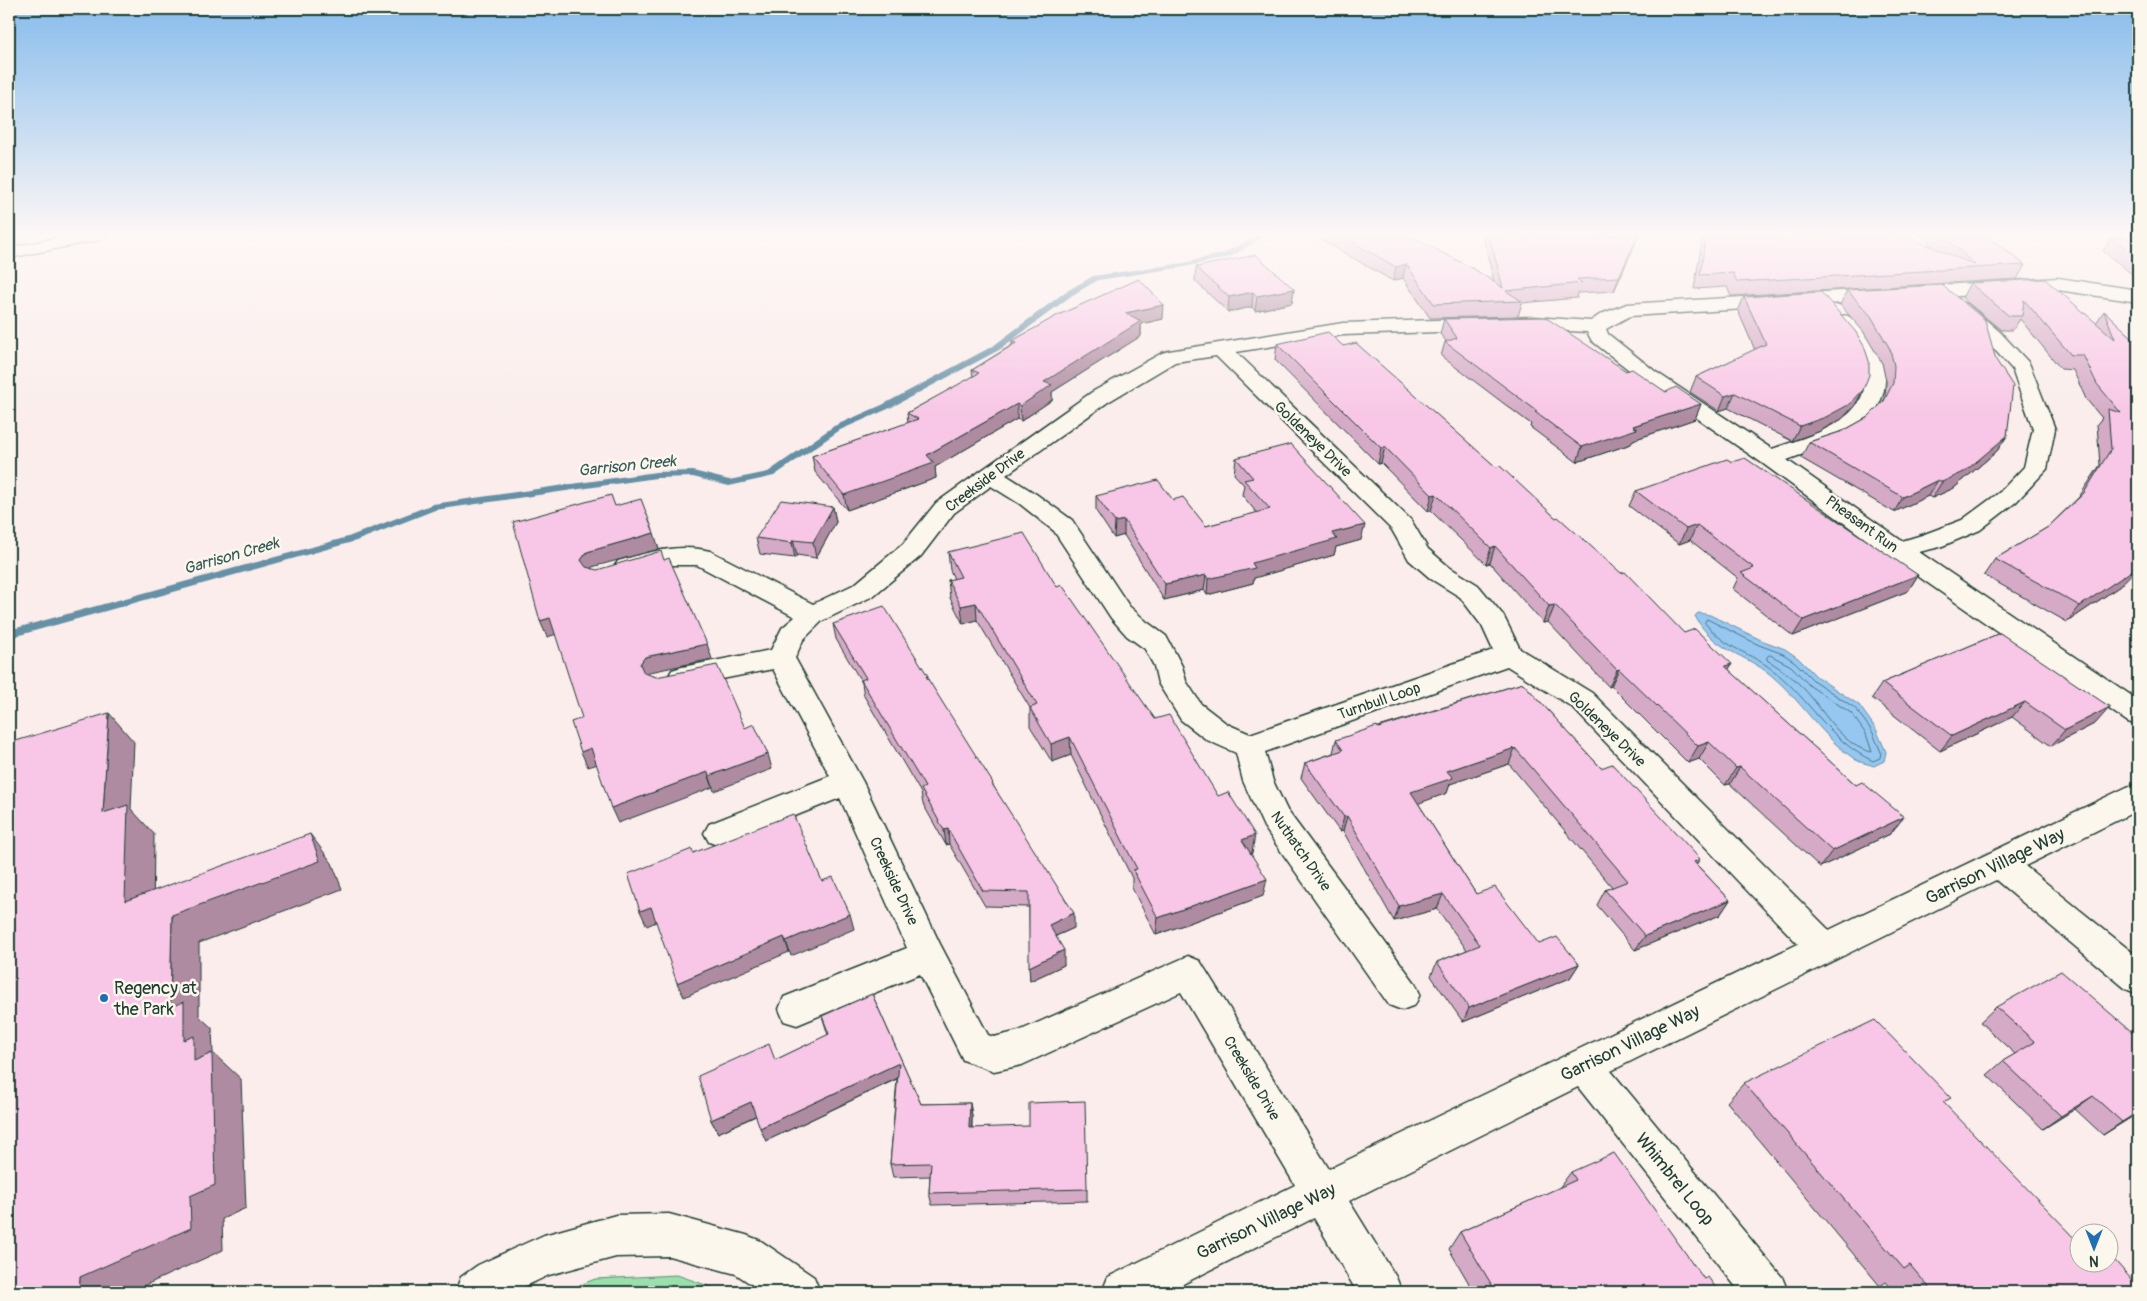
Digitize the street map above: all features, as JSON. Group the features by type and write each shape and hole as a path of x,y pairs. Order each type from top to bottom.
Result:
{"street":[{"path":"1595,327 1608,318 1627,310 1869,296"},
{"path":"1898,550 1931,541 1971,525 2008,497 2035,468 2044,429 2022,367 1993,336 1945,296"},
{"path":"1770,458 1817,441 1852,424 1866,408 1874,391 1874,374 1870,358 1856,335 1821,299"},
{"name":"Creekside Drive","path":"1322,1193 1188,972 1022,1048 994,1054 976,1048 928,955 848,782 781,658 792,635 813,615 864,590 912,550 945,508 1100,397 1169,357 1343,329 1534,323 1595,327"},
{"name":"Pheasant Run","path":"1595,327 1599,337 1649,376 1770,458 1898,550 2138,714"},
{"name":"Goldeneye Drive","path":"1220,348 1402,526 1418,554 1440,573 1469,591 1494,622 1509,655 1582,700 1825,949"},
{"path":"990,475 1028,499 1063,526 1120,612 1137,629 1156,643 1168,666 1172,683 1191,712 1217,732 1250,746"},
{"path":"602,575 661,557 701,557 813,615"},
{"name":"Turnbull Loop","path":"1250,746 1509,655"},
{"path":"661,681 781,658"},
{"name":"Nuthatch Drive","path":"1250,746 1258,781 1275,818 1402,994"},
{"path":"720,833 848,782"},
{"name":"Garrison Village Way","path":"1123,1292 1322,1193 2138,796"},
{"path":"1999,864 2138,978"},
{"path":"797,1009 928,955"},
{"name":"Whimbrel Loop","path":"1584,1066 1766,1292"},
{"path":"1322,1193 1381,1292"},
{"path":"476,1292 493,1280 544,1256 616,1236 670,1236 746,1256 798,1292"}],"green space":[{"path":"677,1275 726,1292 563,1292 595,1279"}],"water":[{"path":"1698,613 1710,615 1761,640 1785,649 1798,658 1817,677 1859,705 1876,729 1886,752 1884,761 1874,766 1858,761 1844,751 1833,742 1772,676 1762,668 1730,651 1711,637 1695,616"}],"building":[{"path":"1101,296 1155,296 1164,305 1125,313 1141,321 1044,382 1052,385 1020,406 1017,404 927,455 934,463 844,495 812,456 918,419 907,413 979,373 972,370 1016,343 1012,341 1058,315"},
{"path":"1428,296 1514,296 1522,301 1434,304"},
{"path":"1824,296 1855,331 1864,346 1869,361 1869,375 1863,390 1850,404 1826,417 1800,426 1735,393 1725,396 1696,377 1766,344 1744,297"},
{"path":"1852,296 1955,296 1985,320 1996,360 2013,386 2007,436 1964,472 1942,482 1938,480 1903,497 1809,442 1843,431 1868,417 1884,401 1893,383 1894,366 1890,349 1871,316"},
{"path":"1985,296 2064,296 2115,339 2104,311 2138,343 2138,565 2080,606 1995,559 2048,527 2084,493 2111,449 2108,409 2121,413 2097,384 2083,355 2071,355 2024,300 2022,316 2009,316"},
{"path":"1545,317 1626,371 1632,369 1666,392 1676,387 1701,404 1633,426 1637,429 1582,447 1445,342 1457,338 1444,319"},
{"path":"1328,332 1343,346 1356,343 1496,467 1500,466 1556,518 1558,517 1621,573 1625,572 1684,633 1695,629 1732,664 1725,666 1856,785 1862,782 1904,817 1832,851 1740,767 1736,768 1709,742 1698,746 1619,669 1617,670 1555,605 1549,606 1495,546 1491,548 1436,494 1432,495 1385,447 1381,448 1277,344"},
{"path":"1291,444 1365,525 1332,533 1337,539 1252,563 1255,568 1208,579 1206,575 1165,584 1124,520 1115,522 1096,496 1158,480 1173,500 1183,497 1206,526 1270,509 1244,480 1253,478 1236,458"},
{"path":"1745,458 1918,575 1803,620 1741,573 1754,568 1697,525 1686,529 1636,491 1727,459 1732,462"},
{"path":"611,495 615,506 641,499 654,533 587,552 581,560 586,567 597,570 661,551 664,560 669,558 707,644 645,657 640,664 644,673 656,677 717,665 745,728 754,724 768,754 709,776 708,772 611,808 591,748 581,752 571,722 582,718 550,618 540,621 513,522"},
{"path":"781,500 833,507 813,542 793,540 792,543 756,538"},
{"path":"1024,533 1057,587 1062,585 1155,719 1169,715 1218,796 1228,792 1255,835 1242,840 1267,879 1158,918 1133,870 1137,869 1070,737 1051,744 1030,708 1037,705 976,603 961,606 948,580 961,577 948,552"},
{"path":"884,606 992,784 1074,913 1049,925 1064,950 1029,967 1029,892 983,891 948,829 944,830 921,789 925,787 861,680 866,678 833,624"},
{"path":"2000,633 2110,707 2065,730 2025,702 1952,736 1882,683"},
{"path":"1523,683 1601,768 1612,764 1700,859 1694,862 1730,900 1645,936 1605,890 1628,881 1515,748 1447,771 1453,778 1411,792 1476,894 1495,887 1539,944 1557,937 1579,964 1469,1008 1437,962 1480,945 1443,894 1399,906 1347,816 1344,817 1305,763 1343,750 1336,740"},
{"name":"Regency at the Park","path":"109,713 103,813 128,805 125,901 310,834 320,861 172,915 170,1007 184,1002 184,1040 194,1036 194,1061 212,1053 215,1185 190,1196 191,1228 80,1277 79,1292 9,1292 9,743"},
{"path":"793,814 822,881 833,877 850,914 786,941 784,937 677,983 651,907 640,911 628,874 692,849 693,853"},
{"path":"2061,971 2138,1037 2138,1112 2122,1122 2093,1096 2061,1116 2003,1061 2035,1042 1996,1007"},
{"path":"872,994 921,1104 970,1103 969,1128 1029,1126 1029,1103 1085,1101 1087,1189 929,1193 931,1163 890,1164 899,1063 760,1128 751,1102 711,1120 698,1076 769,1044 775,1060 829,1034 822,1016"},
{"path":"1875,1020 1951,1098 1943,1102 2070,1233 2070,1274 2120,1274 2120,1266 2138,1287 2138,1292 1933,1292 1910,1265 1904,1269 1744,1083"},
{"path":"1614,1153 1704,1279 1708,1277 1719,1292 1496,1292 1460,1232 1576,1180 1571,1172"}],"waterway":[{"name":"Garrison Creek","path":"9,634 352,539 433,507 656,475 693,474 729,483 771,474 837,428 885,407 996,348 1066,296"}],"place":[{"name":"Regency at the Park","path":"104,998"}]}
